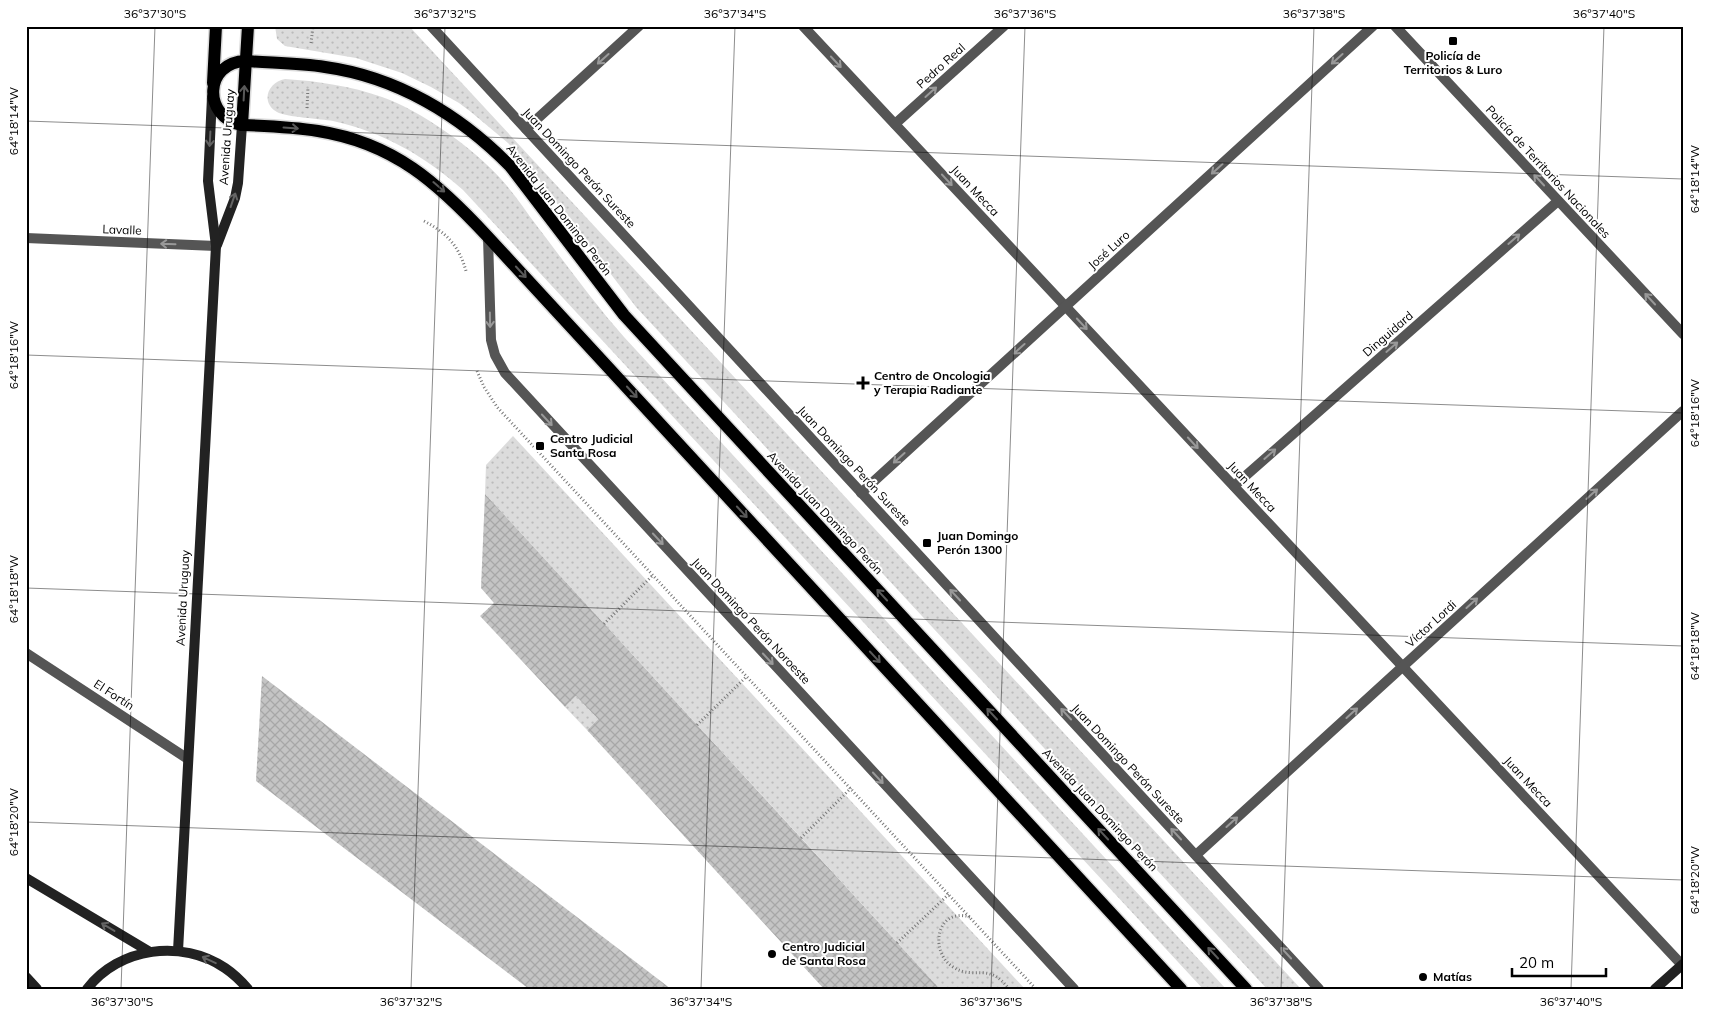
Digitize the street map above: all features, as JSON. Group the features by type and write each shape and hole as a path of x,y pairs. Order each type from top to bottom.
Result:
{"main road":[{"name":"Avenida Uruguay","path":"178,951 216,246 208,181 216,26"},
{"name":"Avenida Uruguay","path":"216,246 235,198 238,183 248,26"},
{"name":"Avenida Juan Domingo Perón","path":"212,91 216,79 224,69 234,62 246,61 325,67 368,76 410,93 464,124 488,144 510,166 624,315 1246,989"},
{"path":"212,91 215,104 221,114 231,121 242,125 318,131 346,137 384,151 408,164 435,184 488,237 1181,989"},
{"path":"26,878 150,952"},
{"path":"87,989 103,972 134,956 150,952 178,951 195,954 225,968 248,989"},
{"path":"1655,989 1682,964"},
{"path":"26,977 37,989"}],"street":[{"name":"Juan Domingo Perón Sureste","path":"431,26 1319,989"},
{"path":"526,130 640,26"},
{"name":"Juan Mecca","path":"803,26 1682,964"},
{"name":"Pedro Real","path":"895,124 1004,26"},
{"name":"José Luro","path":"861,493 1373,26"},
{"name":"Policía de Territorios Nacionales","path":"1396,26 1683,334"},
{"name":"Dinguidard","path":"1234,486 1558,201"},
{"name":"Juan Domingo Perón Noroeste","path":"488,237 490,340 505,374 1074,989"},
{"name":"Lavalle","path":"26,238 216,246"},
{"name":"Víctor Lordi","path":"1196,855 1683,411"},
{"name":"El Fortín","path":"26,653 188,758"}],"path":[{"path":"311,50 312,26"},
{"path":"306,117 309,81"},
{"path":"604,624 654,576"},
{"path":"697,725 747,676"},
{"path":"801,838 851,788"},
{"path":"897,943 949,894"},
{"path":"970,918 953,916 943,924 940,931 939,948 943,956 948,963 963,972 994,974 1003,980 1009,989"}],"shaded area":[{"path":"275,26 409,26 1301,989 1267,989 636,307 529,167 508,143 459,103 431,87 402,73 356,58 285,46 277,39"},
{"path":"285,79 346,87 397,103 429,120 489,166 510,190 580,283 624,337 1226,989 1203,989 463,190 434,166 386,139 333,121 296,117 277,112 269,103 268,93 274,84"},
{"path":"513,436 1025,989 940,989 485,494 486,465"},
{"path":"576,696 598,719 587,730 565,707"}],"building":[{"path":"485,494 940,989 824,989 587,730 598,719 576,696 565,707 480,616 494,603 481,588"},
{"path":"262,676 671,989 529,989 256,781"}],"place":[{"name":"Policía de Territorios & Luro","path":"1453,41"},
{"name":"Centro de Oncologia y Terapia Radiante","path":"863,383"},
{"name":"Centro Judicial Santa Rosa","path":"540,446"},
{"name":"Juan Domingo Perón 1300","path":"927,543"},
{"name":"Centro Judicial de Santa Rosa","path":"772,954"},
{"name":"Matías","path":"1423,977"}]}
